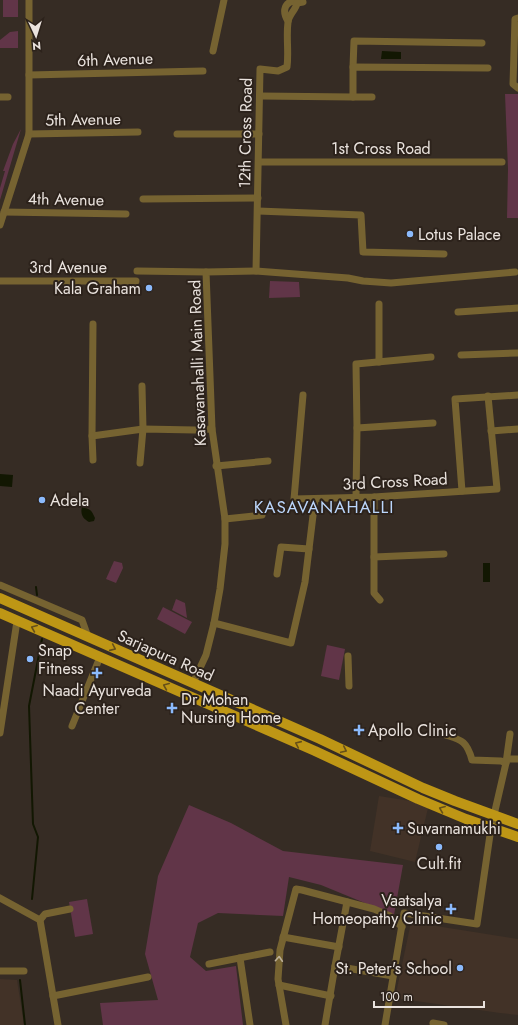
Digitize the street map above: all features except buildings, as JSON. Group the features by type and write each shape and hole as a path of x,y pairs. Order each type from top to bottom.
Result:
{"main road":[{"name":"Sarjapura Road","path":"0,598 320,739 423,788 518,824"},
{"name":"Sarjapura Road","path":"0,613 315,751 418,799 518,837"},
{"path":"315,751 320,739"}],"street":[{"path":"0,225 29,134 29,0"},
{"path":"213,51 224,0"},
{"name":"12th Cross Road","path":"256,271 260,69 278,71 286,67 288,59 288,21 300,2"},
{"path":"518,18 515,19 513,84 518,88"},
{"path":"354,97 354,41 482,43"},
{"path":"353,67 488,68"},
{"name":"6th Avenue","path":"29,75 203,70"},
{"path":"260,96 372,97"},
{"path":"0,97 8,97"},
{"name":"5th Avenue","path":"29,134 138,132"},
{"path":"177,134 259,134"},
{"name":"1st Cross Road","path":"259,162 502,162"},
{"path":"143,199 258,198"},
{"path":"258,211 361,215 362,252 444,254"},
{"name":"4th Avenue","path":"4,212 126,214"},
{"path":"137,271 206,272"},
{"name":"Kasavanahalli Main Road","path":"193,683 206,655 214,623 221,582 225,544 224,519 212,428 206,272 256,271 391,283 515,272"},
{"name":"3rd Avenue","path":"0,281 136,281"},
{"path":"379,304 380,362"},
{"path":"458,312 518,308"},
{"path":"93,324 93,460"},
{"path":"461,355 518,353"},
{"path":"356,497 356,364 431,357"},
{"path":"140,463 143,429 142,386"},
{"name":"3rd Cross Road","path":"303,395 294,500 374,497 497,489 491,431"},
{"path":"462,491 455,399 518,395"},
{"path":"488,396 491,431 518,429"},
{"path":"357,428 433,423"},
{"path":"92,436 143,429 195,430 212,428"},
{"path":"216,466 268,461"},
{"path":"374,497 374,593 380,600"},
{"path":"214,623 291,643 305,582 315,499"},
{"path":"224,519 262,515"},
{"path":"277,574 281,547 309,549"},
{"path":"374,557 444,554"},
{"path":"0,585 82,620 88,637"},
{"path":"0,733 17,621"},
{"path":"348,656 348,686"},
{"path":"72,726 100,657"},
{"path":"440,734 463,741 470,751 472,760 507,761 518,759"},
{"path":"385,1025 404,913 477,924 491,828 507,761 510,734"},
{"path":"286,1025 278,979 280,950 296,889 374,909 390,916 402,927"},
{"path":"0,898 40,920"},
{"path":"325,1025 347,902"},
{"path":"40,920 45,914 70,909"},
{"path":"40,920 58,1025"},
{"path":"283,936 339,947"},
{"path":"209,964 270,952"},
{"path":"240,958 250,1025"},
{"path":"335,966 393,976"},
{"path":"0,971 24,971"},
{"path":"54,996 148,977"},
{"path":"279,985 331,996"},
{"path":"434,1023 444,1025"}],"shaded area":[{"path":"3,0 18,0 18,17 3,17"},
{"path":"18,31 18,48 0,48 0,40 10,32"},
{"path":"382,51 401,52 401,59 381,59"},
{"path":"505,94 518,94 518,218 507,218 508,169"},
{"path":"21,129 0,200 0,188 5,171 3,171 13,144"},
{"path":"270,281 299,282 300,297 269,298"},
{"path":"0,474 13,475 12,487 0,486"},
{"path":"82,507 92,511 95,518 94,521 89,522 84,518 81,512"},
{"path":"114,561 122,563 123,568 116,583 106,579"},
{"path":"483,563 490,563 490,582 483,582"},
{"path":"176,599 185,603 187,618 172,610"},
{"path":"163,607 192,622 185,634 157,619"},
{"path":"327,645 345,649 339,680 321,676"},
{"name":"Suvarnamukhi","path":"379,796 429,804 415,862 370,851"},
{"path":"189,805 231,823 283,851 403,865 394,915 321,885 289,877 283,916 218,913 198,923 190,957 206,971 236,966 243,1025 103,1025 100,1003 158,1000 145,954 158,876"},
{"path":"87,899 93,934 75,937 69,902"},
{"name":"St. Peter's School","path":"411,922 518,939 518,1015 395,998"},
{"path":"0,979 17,980 24,1025 0,1025"}],"waterway":[{"path":"36,587 37,595"},
{"path":"32,899 38,837 33,824 29,706 42,639"},
{"path":"20,980 25,1025"}],"place":[{"name":"Lotus Palace","path":"410,234"},
{"name":"Kala Graham","path":"149,288"},
{"name":"Adela","path":"42,500"},
{"name":"Snap Fitness","path":"30,659"},
{"name":"Naadi Ayurveda Center","path":"97,673"},
{"name":"Dr Mohan Nursing Home","path":"172,708"},
{"name":"Apollo Clinic","path":"359,730"},
{"name":"Suvarnamukhi","path":"398,828"},
{"name":"Cult.fit","path":"439,847"},
{"name":"Vaatsalya Homeopathy Clinic","path":"451,909"},
{"name":"St. Peter's School","path":"460,968"}],"district":[{"name":"KASAVANAHALLI","path":"324,507"}]}
